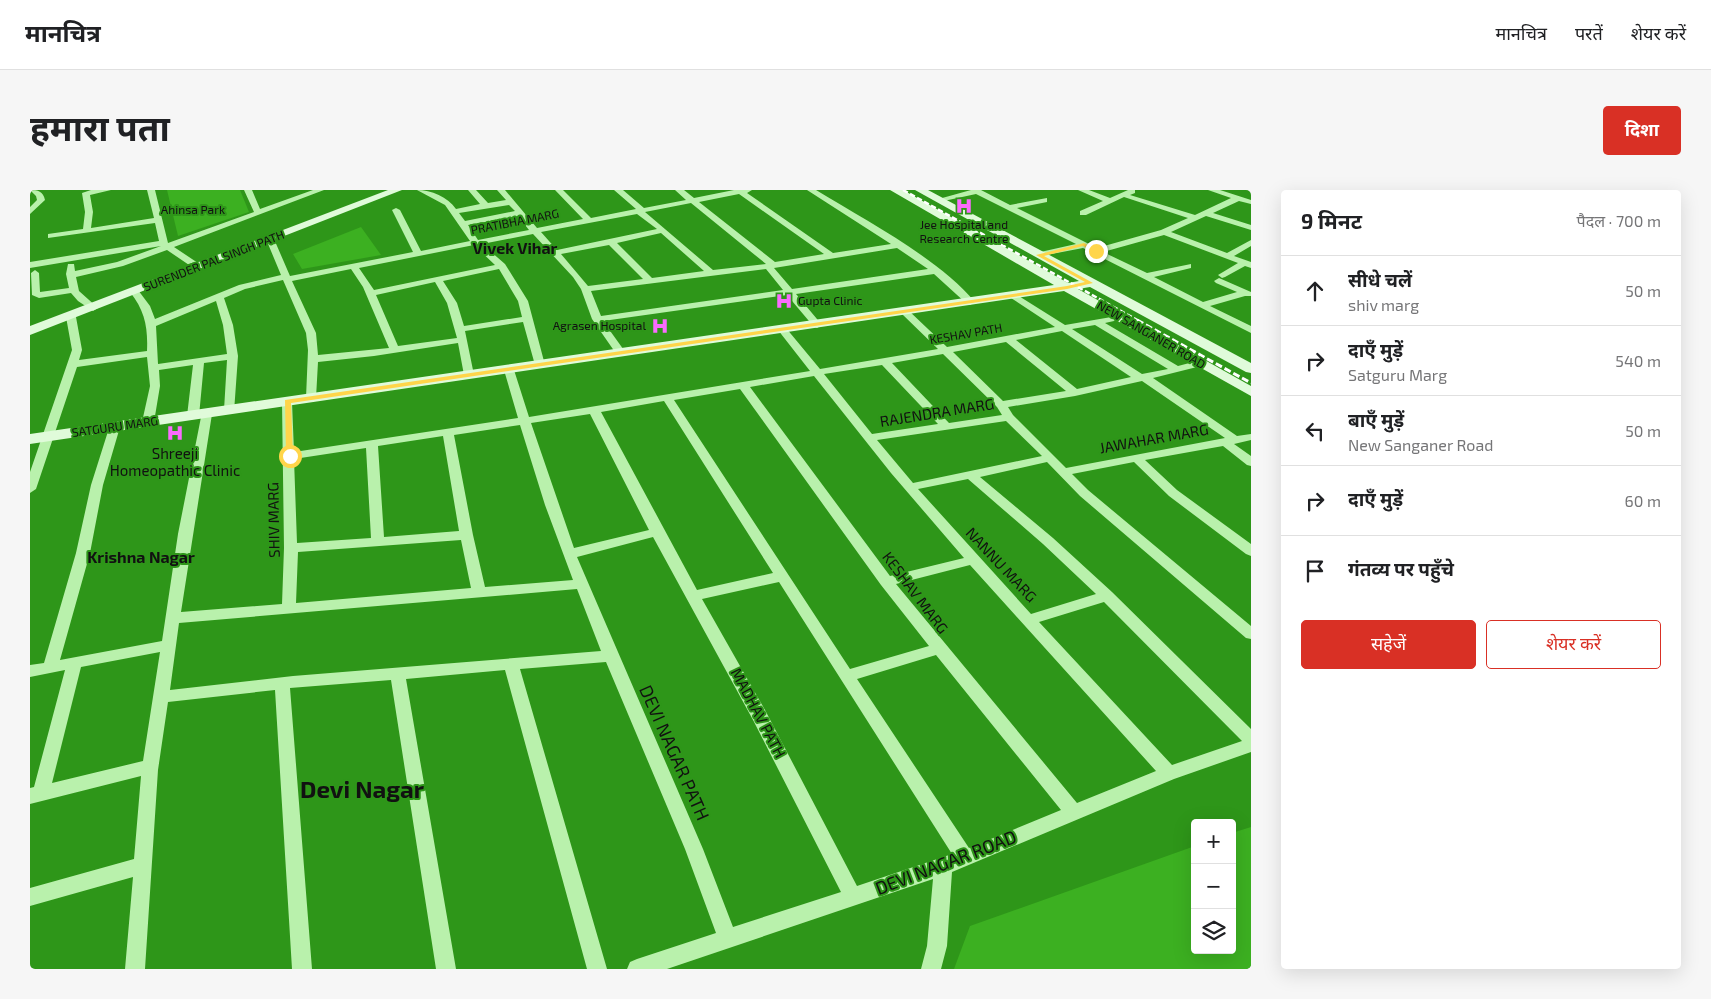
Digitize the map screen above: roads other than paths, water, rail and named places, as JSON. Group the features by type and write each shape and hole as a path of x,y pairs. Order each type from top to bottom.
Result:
{"street":[{"path":"30,212 41,200 40,195 33,190"},
{"path":"87,230 89,212 86,193 107,190"},
{"path":"151,190 164,244 198,267"},
{"path":"248,190 258,213"},
{"name":"SURENDER PAL SINGH PATH","path":"30,331 397,190"},
{"path":"421,190 448,203 475,242 502,266 523,301 540,365"},
{"path":"472,190 486,206"},
{"path":"501,190 519,214 576,275 586,289 596,319 621,353"},
{"path":"559,190 588,220"},
{"path":"618,190 711,273"},
{"path":"679,190 768,259 788,291 816,325"},
{"path":"742,190 832,256"},
{"name":"PRATIBHA MARG","path":"152,324 219,296 262,281 353,266 742,190"},
{"path":"811,190 899,245 936,272 970,302"},
{"name":"NEW SANGANER ROAD","path":"895,190 1251,392"},
{"name":"NEW SANGANER ROAD","path":"920,190 1251,369"},
{"path":"1082,190 1110,201"},
{"path":"1083,213 1135,190"},
{"path":"1212,190 1251,202"},
{"path":"71,275 120,264 164,244 258,213 315,191"},
{"path":"939,200 977,191 1251,330"},
{"path":"1124,195 1196,218"},
{"path":"1096,251 1164,232 1238,198"},
{"path":"1010,207 1044,200"},
{"path":"454,211 510,202"},
{"path":"396,210 418,253"},
{"path":"1206,213 1251,228"},
{"path":"462,224 519,214"},
{"path":"51,236 158,220"},
{"path":"555,253 663,230"},
{"path":"1164,232 1248,264"},
{"path":"270,239 286,278 302,309 310,333 312,359 311,398"},
{"path":"611,242 650,281"},
{"path":"1227,256 1251,243"},
{"path":"72,290 39,295 35,293 32,269 72,258 164,244"},
{"path":"586,289 770,265 899,245"},
{"path":"1039,255 1084,245"},
{"path":"72,258 72,290 93,308"},
{"path":"1248,264 1221,278 1248,294"},
{"path":"353,266 370,293 395,350"},
{"path":"370,293 502,266"},
{"path":"1146,276 1188,266"},
{"path":"596,319 936,272"},
{"path":"438,280 452,303 460,329 469,375"},
{"name":"SATGURU MARG","path":"30,439 783,330 1090,283"},
{"path":"135,292 146,304 152,324 155,386 148,422"},
{"path":"1202,305 1248,294"},
{"path":"219,296 229,325 233,356 230,410"},
{"path":"1014,296 1142,377 1230,441 1251,462"},
{"path":"905,312 1001,405 1009,417 1084,493 1251,634"},
{"path":"30,489 77,350 70,317"},
{"name":"KESHAV PATH","path":"290,456 525,422 947,351 1120,317"},
{"path":"460,329 527,319"},
{"path":"1097,322 1177,370"},
{"name":"NANNU MARG","path":"783,330 910,488 973,560 1168,773"},
{"path":"1009,339 1075,393"},
{"path":"312,359 395,350 461,340"},
{"path":"73,364 152,353"},
{"path":"153,368 233,356"},
{"path":"135,969 151,766 173,618 199,415 199,361"},
{"path":"884,361 947,427"},
{"path":"1001,405 1075,393 1201,363"},
{"name":"DEVI NAGAR PATH","path":"508,370 569,554 610,656 695,852 728,939"},
{"name":"KESHAV MARG","path":"743,384 886,582 938,649 1074,813"},
{"path":"668,398 964,858"},
{"name":"SHIV MARG","path":"287,402 290,456 291,548 289,608"},
{"name":"MADHAV PATH","path":"594,410 657,532 759,715 852,897"},
{"name":"RAJENDRA MARG","path":"870,438 1009,417"},
{"path":"50,667 83,553 97,486 114,427"},
{"path":"448,432 466,534 479,592"},
{"name":"JAWAHAR MARG","path":"1063,472 1251,437"},
{"path":"372,443 372,469 378,541"},
{"path":"910,488 1050,458"},
{"path":"1137,459 1173,493 1251,551"},
{"path":"970,475 1048,541 1107,596 1251,739"},
{"path":"569,554 657,532"},
{"path":"291,548 466,534"},
{"path":"886,582 973,560"},
{"path":"694,596 782,576"},
{"path":"173,618 582,584"},
{"path":"1029,620 1107,596"},
{"path":"30,670 169,645"},
{"path":"846,676 938,649"},
{"path":"161,697 282,684 610,656"},
{"path":"36,795 75,662"},
{"path":"511,664 597,969"},
{"path":"398,674 446,969"},
{"path":"282,684 302,969"},
{"name":"DEVI NAGAR ROAD","path":"649,967 943,867 1168,773 1251,745"},
{"path":"36,795 151,766"},
{"path":"30,897 143,865"},
{"path":"931,969 937,946 943,867"}],"railway":[{"path":"903,190 1139,321"},
{"path":"1137,320 1251,383"}],"place":[{"name":"Jee Hospital and Research Centre","path":"964,206"},
{"name":"Gupta Clinic","path":"784,301"},
{"name":"Agrasen Hospital","path":"660,326"},
{"name":"Shreeji Homeopathic Clinic","path":"175,433"}],"district":[{"name":"Vivek Vihar","path":"515,248"},
{"name":"Krishna Nagar","path":"141,557"},
{"name":"Devi Nagar","path":"362,790"}],"park label":[{"name":"Ahinsa Park","path":"193,210"}]}
